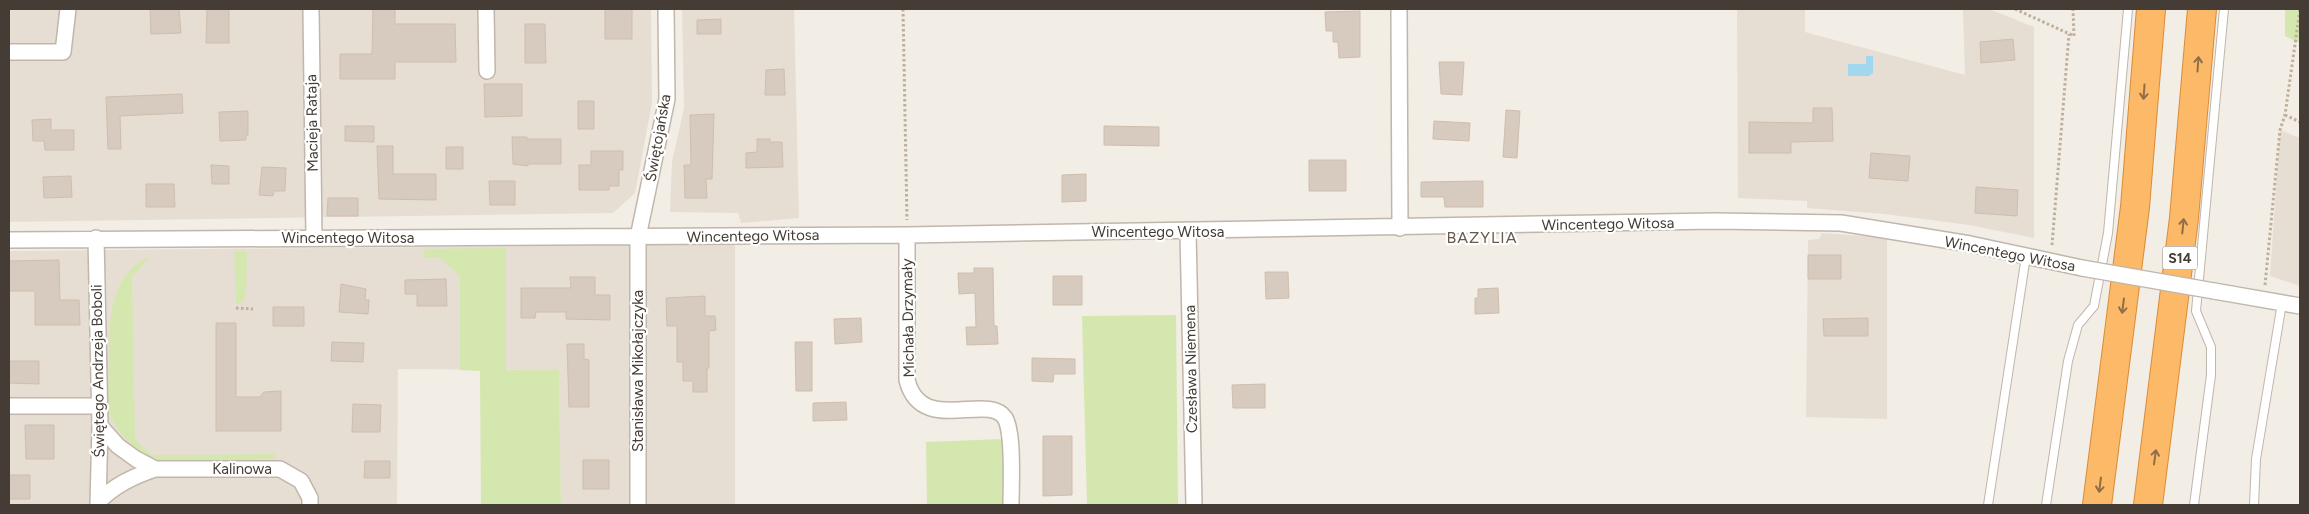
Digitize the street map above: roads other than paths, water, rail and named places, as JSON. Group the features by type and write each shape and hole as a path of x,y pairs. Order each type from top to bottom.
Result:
{"highway":[{"path":"2098,505 2135,207 2151,9"},
{"name":"S14","path":"2148,505 2184,218 2202,9"}],"street":[{"path":"9,52 63,52 68,9"},
{"name":"Macieja Rataja","path":"311,9 314,238"},
{"path":"486,9 486,70"},
{"name":"Świętojańska","path":"638,237 667,98 666,9"},
{"path":"1398,9 1400,228"},
{"name":"Wincentego Witosa","path":"9,240 96,238 907,235 1188,232 1715,221 1842,223 1970,244 2082,268 2300,306"},
{"name":"Czesława Niemena","path":"1188,232 1194,505"},
{"name":"Michała Drzymały","path":"907,235 907,380 910,390 916,399 928,407 942,411 995,411 1004,416 1008,428 1010,446 1011,505"},
{"name":"Stanisława Mikołajczyka","path":"638,237 638,505"},
{"name":"Świętego Andrzeja Boboli","path":"96,238 100,406 98,504"},
{"path":"9,406 100,406"},
{"name":"Kalinowa","path":"100,426 118,446 136,459 155,469"},
{"name":"Kalinowa","path":"98,504 112,488 155,469 280,470 301,481 310,498 310,505"}],"lane":[{"path":"2046,505 2068,361 2078,325 2094,306 2108,232 2128,9"},
{"path":"2194,505 2211,375 2211,347 2196,311 2224,9"},
{"path":"1988,505 2026,256"},
{"path":"2254,505 2256,459 2282,303"}],"water":[{"path":"1866,56 1873,56 1873,73 1869,76 1848,76 1848,64 1866,64"}],"district":[{"name":"BAZYLIA","path":"1482,237"}]}
